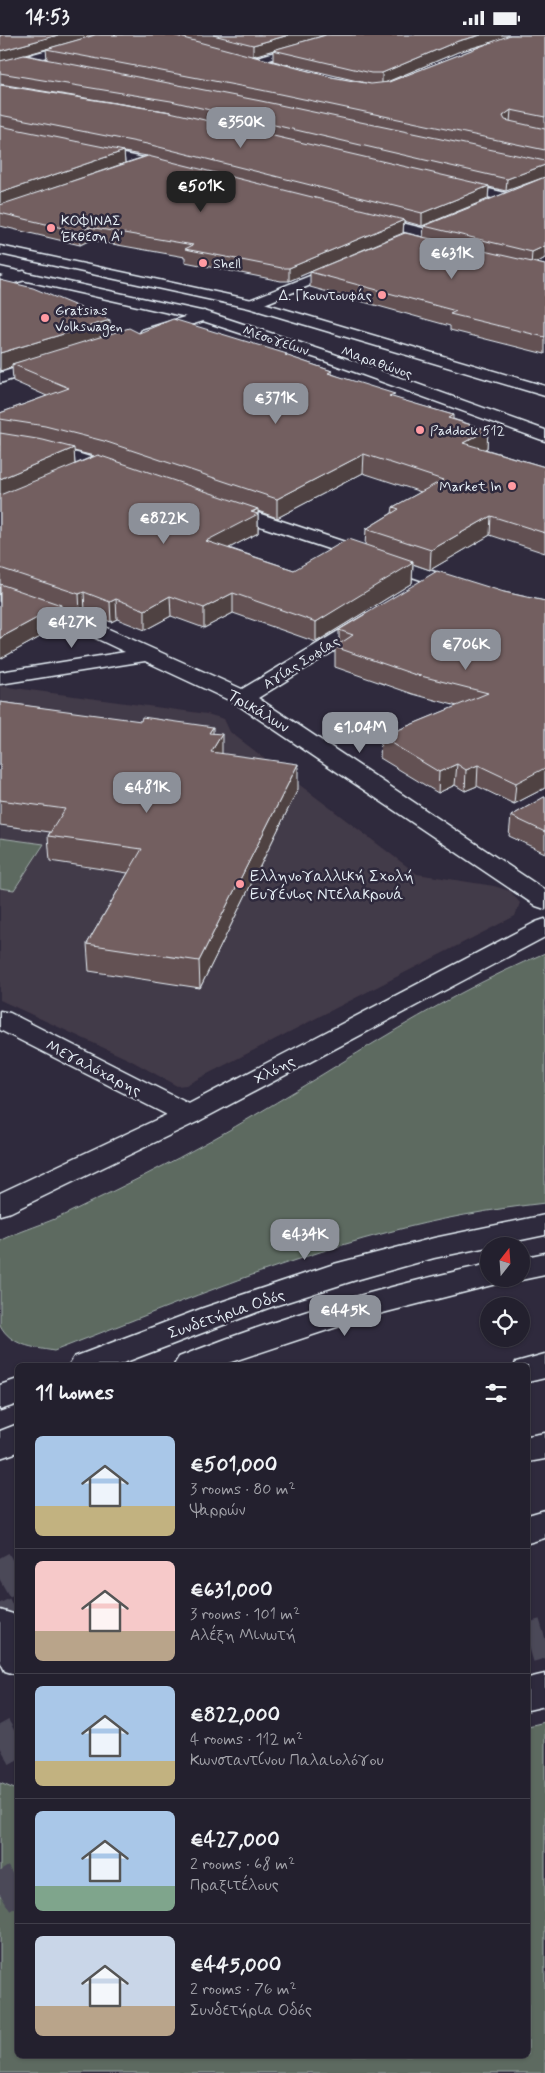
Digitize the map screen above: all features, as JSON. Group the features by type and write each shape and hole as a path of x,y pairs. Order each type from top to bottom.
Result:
{"main road":[{"path":"0,67 116,35"},
{"path":"273,67 250,60 344,35"},
{"path":"23,60 52,66"},
{"path":"78,148 184,171"},
{"path":"119,172 146,162"},
{"path":"436,181 518,195 484,208"},
{"path":"351,214 426,233"},
{"path":"433,248 405,242 442,226"},
{"name":"Μεσογείων","path":"0,250 252,304 430,355 545,391"},
{"path":"252,304 360,260"},
{"name":"Μεσογείων","path":"0,271 204,317 325,356 545,436"},
{"path":"0,282 24,276"},
{"path":"130,339 204,317"},
{"name":"Μαραθώνος","path":"204,317 349,352 545,421"},
{"name":"Μαραθώνος","path":"430,355 545,400"},
{"path":"0,377 65,358"},
{"path":"0,444 46,451 135,477"},
{"path":"71,476 98,465"},
{"path":"201,500 427,585 480,592"},
{"name":"Τρικάλων","path":"0,595 73,620 243,698 545,901"},
{"name":"Αγίας Σοφίας","path":"243,698 385,611"},
{"path":"0,678 149,654"},
{"name":"Χλόης","path":"0,1205 189,1115 545,927"},
{"name":"Μεγαλόχαρης","path":"0,1019 189,1115"},
{"name":"Συνδετήρια Οδός","path":"90,1363 209,1317 324,1280 432,1249 545,1225"},
{"path":"530,1267 545,1264"},
{"path":"195,1363 228,1349 371,1304 440,1285 480,1277"},
{"path":"530,1370 545,1366"},
{"path":"0,1398 15,1392"},
{"path":"0,1445 15,1438"},
{"path":"530,1449 545,1446"},
{"path":"530,1529 545,1525"},
{"path":"0,1625 15,1654"},
{"path":"530,1694 545,1690"}],"shaded area":[{"name":"Ελληνογαλλική Σχολή Ευγένιος Ντελακρουά","path":"0,686 207,714 224,719 230,732 417,874 494,886 510,891 520,903 515,916 186,1085 177,1086 130,1060 0,1000"}],"green space":[{"path":"0,838 44,844 14,890 0,888"},
{"path":"545,953 545,1203 485,1211 445,1219 343,1245 259,1272 54,1351 16,1341 0,1325 0,1241 66,1214 178,1158 256,1115 460,994 502,972"},
{"path":"545,1722 545,2073 0,2073 0,1783 15,1789 15,2058 530,2058 530,1726"}],"building":[{"path":"0,35 58,35 0,51"},
{"path":"95,35 172,35 331,77 371,84 389,82 510,35 545,35 545,117 511,110 503,116 505,120 545,129 545,150 261,90 46,49"},
{"path":"213,35 289,35 253,45"},
{"path":"326,35 481,35 458,41 382,73 371,73 273,50"},
{"path":"24,55 261,101 545,161 545,165 507,179 171,101 0,73 0,61"},
{"path":"0,85 170,112 489,186 422,213 147,144 0,115"},
{"path":"0,126 124,151 0,193"},
{"path":"148,156 404,220 289,268 282,268 185,249 193,245 89,227 79,232 0,213 0,205"},
{"path":"545,177 545,246 532,252 424,226"},
{"path":"405,233 545,265 545,337 450,314 456,311 310,272"},
{"path":"0,280 33,288 110,320 0,353"},
{"path":"173,319 287,354 285,355 332,371 328,373 395,394 389,396 453,415 448,418 488,430 463,443 545,467 545,533 491,516 431,550 366,529 399,509 393,507 443,480 364,454 277,499 104,441 45,426 0,419 0,413 69,388 12,364 129,328 139,333"},
{"path":"0,433 43,440 74,448 0,479"},
{"path":"98,455 258,509 251,512 258,514 206,541 294,570 348,539 413,561 410,562 413,563 316,622 233,593 204,608 170,596 145,610 116,599 110,602 84,592 79,594 0,568 0,495"},
{"path":"437,571 504,592 545,601 545,768 516,783 478,765 466,770 457,764 439,772 381,737 488,693 413,674 335,647 353,635 339,630"},
{"path":"0,584 61,605 0,638"},
{"path":"0,702 141,721 142,717 213,727 209,733 222,734 211,752 298,764 199,961 87,944 142,849 48,836 65,809 0,800"},
{"path":"544,797 545,832 511,816"}],"tunnel":[{"path":"0,1580 15,1572"},
{"path":"0,1625 15,1618"},
{"path":"530,1642 545,1638"},
{"path":"0,1747 15,1739"},
{"path":"0,1894 15,1885"}],"place":[{"name":"ΚΟΦΙΝΑΣ Έκθεση Α'","path":"51,228"},
{"name":"Shell","path":"203,263"},
{"name":"Δ. Γκουντουφάς","path":"382,295"},
{"name":"Gratsias Volkswagen","path":"45,318"},
{"name":"Paddock 512","path":"420,430"},
{"name":"Market In","path":"512,486"},
{"name":"Ελληνογαλλική Σχολή Ευγένιος Ντελακρουά","path":"240,884"}]}
